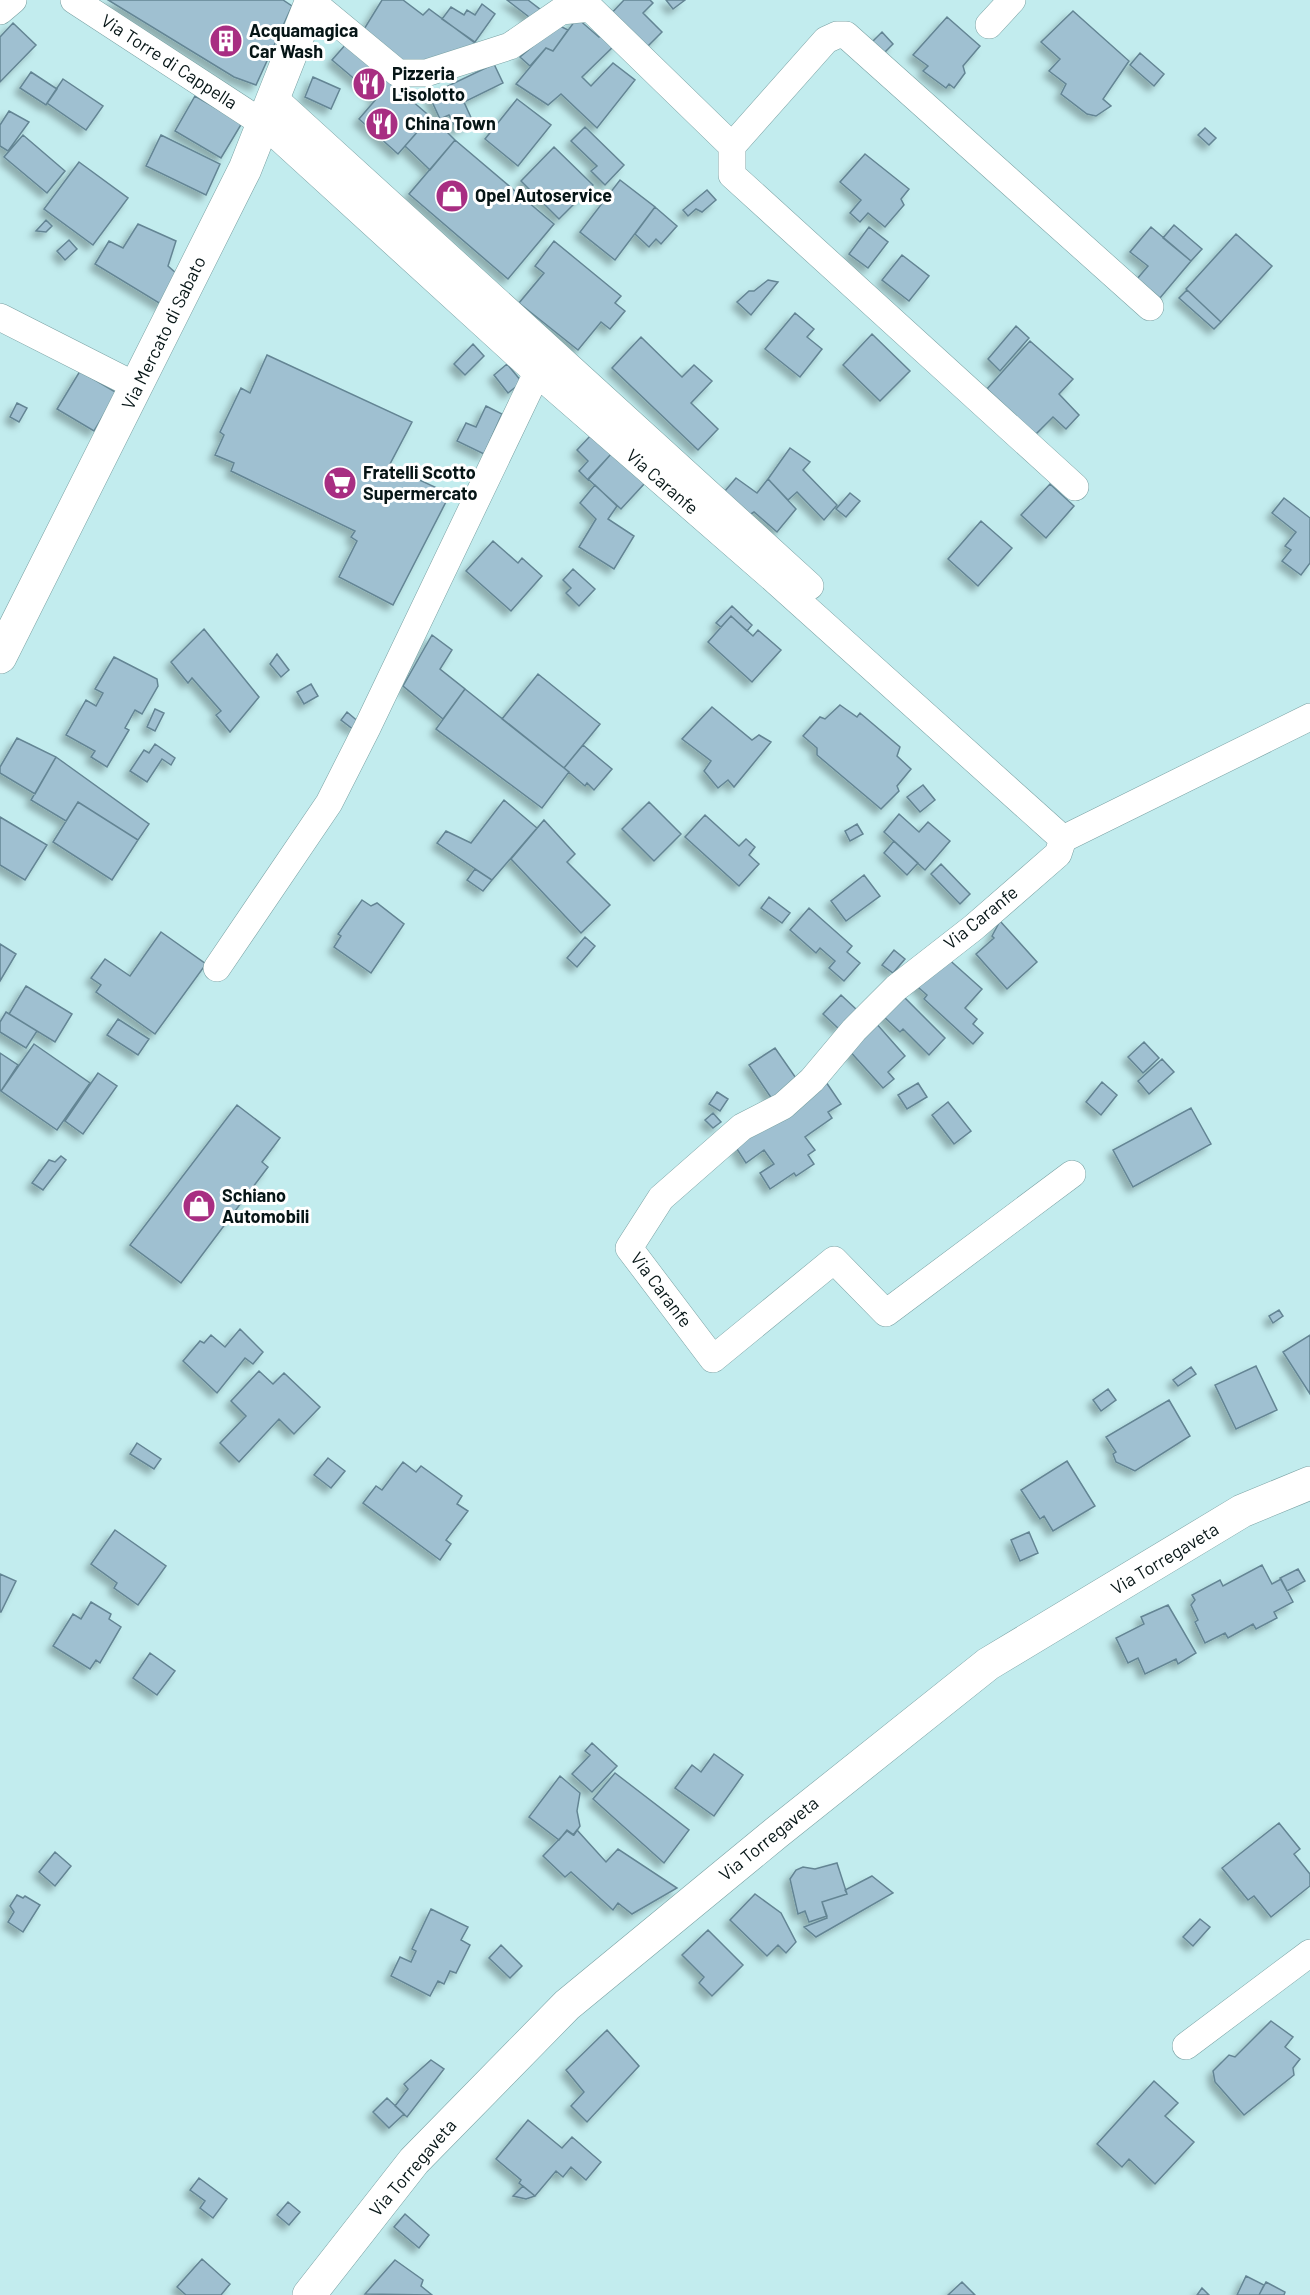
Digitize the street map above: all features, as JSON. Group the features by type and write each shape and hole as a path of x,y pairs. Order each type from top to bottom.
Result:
{"street":[{"path":"0,11 13,0"},
{"name":"Via Torre di Cappella","path":"74,0 269,111"},
{"path":"989,25 1012,0"},
{"path":"311,1 398,73 426,73 510,46 561,11 590,9 732,146"},
{"name":"Via Mercato di Sabato","path":"0,657 138,387 245,169 311,1"},
{"path":"1075,487 732,175 732,146 826,40 837,35 846,35 1150,307"},
{"path":"269,111 1059,812"},
{"name":"Via Caranfe","path":"269,111 537,373 769,575 1063,839 1058,854 973,928 896,988 783,1106 742,1127 662,1198 629,1248 713,1359 834,1260 886,1313 1072,1174"},
{"path":"0,317 138,387"},
{"path":"217,968 329,803 368,728 537,373"},
{"path":"1063,839 1310,717"},
{"name":"Via Torregaveta","path":"309,2295 414,2161 567,2005 776,1833 988,1664 1242,1511 1310,1483"},
{"path":"1186,2046 1310,1953"}],"building":[{"name":"Acquamagica Car Wash","path":"108,0 283,0 292,6 256,85 234,77"},
{"path":"382,0 403,0 423,15 429,9 483,49 423,65 391,62 361,34"},
{"path":"507,0 528,0 541,10 533,20"},
{"path":"624,0 650,0 653,3 643,13 662,32 641,53 606,19"},
{"path":"666,0 685,0 673,9"},
{"path":"482,4 495,14 475,42 442,19 451,7 464,15 467,10 475,15"},
{"path":"1073,11 1129,61 1103,99 1111,106 1096,116 1087,114 1061,94 1066,84 1049,71 1060,59 1041,42"},
{"path":"947,17 980,46 963,66 965,73 954,88 949,84 946,88 923,71 928,66 913,55"},
{"path":"577,18 599,37 604,33 617,43 582,77 591,86 613,63 635,80 597,128 561,94 548,105 516,84 546,48 553,51"},
{"path":"13,23 36,45 0,82 0,37"},
{"path":"558,25 568,30 553,51 546,48 530,66 520,57"},
{"path":"882,32 893,44 877,60 866,48"},
{"path":"346,44 440,125 435,130 426,122 398,154 359,119 377,98 332,60"},
{"path":"1140,53 1164,74 1154,86 1130,65"},
{"path":"494,64 503,83 464,102 473,122 457,130 449,115 440,119 429,95"},
{"path":"31,72 57,89 46,105 20,88"},
{"path":"313,77 340,89 331,109 305,97"},
{"path":"63,79 103,106 86,130 47,103"},
{"path":"195,96 242,123 221,158 175,131"},
{"path":"517,99 551,125 518,166 485,139"},
{"path":"9,111 29,122 8,151 0,146 0,125"},
{"path":"426,122 435,130 440,125 455,140 430,170 405,146"},
{"path":"585,127 624,165 605,185 591,171 597,166 571,141"},
{"path":"1205,128 1216,138 1209,145 1198,135"},
{"path":"23,135 65,171 47,193 4,157"},
{"path":"161,135 220,164 206,195 146,166"},
{"path":"455,140 554,224 508,279 409,194"},
{"path":"554,147 593,185 559,219 521,181"},
{"path":"865,154 909,189 901,199 904,205 885,227 868,213 860,222 850,213 861,200 840,182"},
{"path":"79,162 128,198 93,245 44,209"},
{"path":"620,180 655,207 615,260 580,232"},
{"path":"707,190 716,200 702,212 696,209 688,216 683,210"},
{"path":"655,207 677,226 661,244 656,239 649,247 635,234"},
{"path":"46,220 52,226 46,232 36,231"},
{"path":"138,224 176,241 168,266 177,274 164,306 95,264 109,241 123,248"},
{"path":"1174,225 1202,249 1191,261 1163,238"},
{"path":"869,227 888,242 868,268 849,254"},
{"path":"1151,227 1191,261 1160,298 1137,279 1148,266 1130,252"},
{"path":"1236,234 1272,266 1221,322 1186,289"},
{"path":"69,240 77,249 65,260 57,251"},
{"path":"554,241 621,296 615,303 625,311 610,329 601,322 578,350 519,303 544,273 535,266"},
{"path":"902,255 929,276 909,301 882,280"},
{"path":"768,280 778,282 751,315 737,302 749,291 754,291"},
{"path":"1187,290 1221,322 1214,329 1179,298"},
{"path":"795,313 814,329 807,337 822,349 800,377 765,349"},
{"path":"1016,326 1029,338 1000,371 988,359"},
{"path":"872,334 910,371 880,401 843,365"},
{"path":"641,337 682,377 694,365 712,381 691,403 718,429 698,450 612,368"},
{"path":"1030,341 1073,379 1059,394 1079,415 1066,429 1053,417 1035,435 987,389"},
{"path":"473,344 484,356 465,375 454,364"},
{"name":"Fratelli Scotto Supermercato","path":"267,355 412,422 389,466 450,494 393,605 339,577 357,541 351,537 355,531 231,471 234,463 215,455 224,435 220,432 241,388 250,393"},
{"path":"507,364 522,382 508,393 494,375"},
{"path":"80,371 117,393 94,431 57,409"},
{"path":"17,403 27,408 19,422 10,417"},
{"path":"486,406 502,414 484,454 457,441 466,423 476,427"},
{"path":"591,435 611,454 588,480 579,471 588,461 577,450"},
{"path":"790,448 810,462 803,470 837,505 824,520 797,492 788,500 768,479"},
{"path":"612,453 645,483 621,509 588,479"},
{"path":"736,478 757,493 768,479 796,509 777,532 754,512 743,519 719,498"},
{"path":"1050,484 1074,506 1046,538 1021,515"},
{"path":"595,485 617,506 608,519 634,536 614,569 579,547 596,519 580,503"},
{"path":"850,493 860,501 846,517 836,509"},
{"path":"1284,498 1310,518 1310,563 1301,575 1282,561 1291,550 1285,546 1296,532 1272,513"},
{"path":"981,521 1012,548 978,586 948,559"},
{"path":"493,541 518,563 522,558 542,576 511,611 466,571"},
{"path":"573,569 595,589 579,606 566,593 571,588 563,580"},
{"path":"732,606 752,625 747,631 731,616 721,627 716,623"},
{"path":"731,616 753,636 758,630 781,650 752,682 708,642"},
{"path":"204,629 259,697 230,732 216,715 221,711 192,678 188,683 171,662"},
{"path":"432,635 452,650 440,669 465,689 443,719 403,686"},
{"path":"277,654 289,670 281,677 270,664"},
{"path":"114,657 157,679 158,686 142,714 135,710 125,728 129,730 107,767 91,757 95,751 66,735 86,700 96,706 103,693 95,689"},
{"path":"538,674 600,724 564,768 502,719"},
{"path":"311,684 318,696 304,704 297,692"},
{"path":"465,689 569,772 542,808 436,729"},
{"path":"840,705 857,717 860,713 900,747 897,756 911,769 897,786 899,791 881,809 817,755 817,748 803,736 820,717 825,719"},
{"path":"712,707 752,740 759,735 771,742 734,787 728,780 718,788 704,771 711,761 682,739"},
{"path":"155,709 164,713 155,731 147,727"},
{"path":"347,712 360,723 354,730 341,720"},
{"path":"17,738 56,757 35,794 0,773 0,767"},
{"path":"155,744 175,758 171,765 162,759 147,782 130,771 144,750 149,753"},
{"path":"583,745 612,769 594,790 587,783 585,786 564,768"},
{"path":"56,757 149,824 138,840 78,802 66,821 31,800"},
{"path":"923,785 935,800 920,812 907,797"},
{"path":"504,800 537,828 492,880 437,843 446,831 471,843"},
{"path":"78,802 138,840 112,880 53,842"},
{"path":"649,802 681,834 654,861 622,829"},
{"path":"899,814 919,832 928,822 950,841 925,870 884,832"},
{"path":"705,815 739,846 746,839 755,847 749,855 759,864 739,886 685,837"},
{"path":"0,817 47,845 25,880 0,865"},
{"path":"544,820 575,854 567,862 610,905 581,933 511,859"},
{"path":"857,824 863,834 850,841 845,831"},
{"path":"894,841 918,863 907,875 884,853"},
{"path":"941,864 970,894 960,904 931,874"},
{"path":"475,869 492,880 483,891 467,880"},
{"path":"864,875 880,896 846,921 831,901"},
{"path":"769,897 790,913 782,923 761,908"},
{"path":"362,900 371,906 377,903 404,924 371,973 334,947 341,936 338,934"},
{"path":"809,908 852,946 847,952 860,963 844,981 829,968 835,961 820,948 816,953 790,930"},
{"path":"1000,921 1037,962 1007,989 976,954 994,938 992,936"},
{"path":"161,932 206,964 155,1034 96,992 101,985 91,978 105,959 130,976"},
{"path":"585,937 595,946 577,967 567,958"},
{"path":"0,944 16,954 0,981"},
{"path":"894,950 905,959 893,973 882,965"},
{"path":"945,956 982,989 965,1008 977,1019 973,1024 983,1033 973,1044 924,999 927,995 911,981"},
{"path":"26,986 72,1014 55,1042 9,1014"},
{"path":"900,993 945,1038 929,1055 903,1029 900,1032 880,1013"},
{"path":"841,995 857,1010 839,1029 823,1014"},
{"path":"6,1012 37,1031 26,1048 0,1032 0,1022"},
{"path":"118,1019 149,1039 138,1055 107,1035"},
{"path":"875,1022 905,1056 888,1072 894,1079 883,1088 847,1048"},
{"path":"1144,1042 1159,1058 1143,1073 1128,1057"},
{"path":"34,1044 90,1083 57,1130 1,1091"},
{"path":"775,1048 798,1081 772,1099 749,1065"},
{"path":"0,1053 18,1065 1,1091 0,1090"},
{"path":"1162,1059 1174,1072 1149,1094 1138,1081"},
{"path":"98,1073 117,1086 83,1134 65,1121"},
{"path":"826,1082 841,1104 828,1112 832,1118 805,1137 815,1150 808,1155 814,1164 796,1176 794,1173 770,1189 760,1173 774,1164 764,1150 746,1163 733,1143"},
{"path":"1102,1082 1117,1095 1101,1115 1086,1102"},
{"path":"918,1083 927,1097 907,1109 898,1095"},
{"path":"717,1092 728,1099 720,1111 709,1104"},
{"path":"948,1102 971,1131 954,1144 932,1115"},
{"name":"Schiano Automobili","path":"237,1105 280,1138 262,1162 268,1167 181,1283 130,1245"},
{"path":"1191,1108 1211,1144 1133,1187 1113,1150"},
{"path":"713,1113 721,1122 713,1128 705,1120"},
{"path":"61,1156 66,1160 43,1190 32,1183 49,1160 55,1162"},
{"path":"1279,1310 1283,1316 1273,1323 1269,1316"},
{"path":"240,1329 263,1352 253,1364 245,1358 217,1393 183,1361 200,1341 204,1343 211,1335 225,1347"},
{"path":"1310,1335 1310,1394 1283,1352"},
{"path":"1256,1366 1277,1410 1236,1429 1215,1385"},
{"path":"1191,1367 1196,1374 1178,1386 1173,1380"},
{"path":"259,1371 273,1384 284,1373 320,1407 294,1434 279,1419 239,1462 220,1443 246,1416 231,1401"},
{"path":"1108,1389 1116,1400 1101,1411 1093,1400"},
{"path":"1169,1400 1190,1436 1135,1471 1116,1462 1113,1454 1116,1452 1106,1437"},
{"path":"137,1443 161,1459 154,1469 130,1454"},
{"path":"328,1458 345,1471 331,1488 314,1475"},
{"path":"1067,1461 1095,1506 1053,1531 1044,1516 1040,1519 1021,1490"},
{"path":"403,1462 416,1472 421,1466 462,1496 457,1504 468,1511 446,1540 451,1544 440,1560 363,1503 376,1486 382,1490"},
{"path":"115,1530 166,1566 138,1605 114,1588 117,1583 91,1564"},
{"path":"1029,1532 1038,1553 1020,1561 1011,1540"},
{"path":"1262,1565 1272,1584 1281,1579 1293,1602 1274,1612 1277,1618 1256,1629 1253,1624 1228,1638 1225,1633 1205,1643 1195,1622 1198,1620 1191,1605 1195,1600 1192,1595 1220,1580 1223,1586"},
{"path":"1298,1569 1305,1581 1287,1591 1280,1578"},
{"path":"0,1574 16,1581 1,1612 0,1612"},
{"path":"91,1602 111,1614 109,1619 121,1627 100,1663 96,1660 90,1669 53,1646 73,1614 81,1619"},
{"path":"1168,1605 1196,1653 1178,1664 1176,1659 1145,1674 1138,1658 1128,1663 1116,1638 1144,1624 1141,1617"},
{"path":"150,1653 175,1671 157,1695 133,1678"},
{"path":"592,1743 617,1766 592,1792 572,1774 590,1755 585,1751"},
{"path":"714,1754 743,1775 714,1816 675,1788 692,1765 701,1772"},
{"path":"615,1773 689,1830 664,1863 593,1799"},
{"path":"560,1776 580,1793 577,1811 580,1826 574,1835 567,1830 559,1840 529,1817"},
{"path":"1279,1823 1300,1849 1294,1854 1310,1874 1310,1886 1271,1917 1254,1896 1248,1900 1222,1868"},
{"path":"577,1830 606,1862 618,1849 677,1888 632,1914 618,1903 613,1910 571,1872 565,1877 543,1856 567,1831 573,1835"},
{"path":"55,1852 71,1866 55,1886 39,1872"},
{"path":"837,1863 847,1894 822,1902 827,1916 809,1922 805,1911 798,1914 790,1879 796,1870 803,1867 815,1869"},
{"path":"872,1876 893,1893 816,1937 804,1927 827,1918 822,1902 847,1894 845,1890"},
{"path":"755,1894 781,1913 796,1942 786,1953 778,1945 767,1956 730,1920"},
{"path":"17,1895 23,1898 25,1896 40,1905 23,1932 8,1922 14,1912 10,1906"},
{"path":"431,1909 468,1927 461,1940 470,1945 456,1973 450,1971 444,1984 438,1981 430,1996 391,1976 400,1957 411,1962 416,1951 412,1949"},
{"path":"1200,1919 1210,1927 1193,1946 1183,1937"},
{"path":"708,1930 743,1965 712,1996 699,1983 704,1977 682,1955"},
{"path":"501,1945 522,1966 510,1978 489,1958"},
{"path":"1271,2021 1293,2037 1285,2047 1300,2059 1293,2068 1294,2075 1244,2115 1215,2082 1213,2071 1229,2055 1235,2057"},
{"path":"607,2030 639,2066 587,2122 571,2106 584,2092 566,2070"},
{"path":"431,2060 444,2069 407,2117 395,2106 408,2089 404,2084"},
{"path":"1154,2081 1178,2103 1165,2116 1194,2142 1155,2184 1129,2159 1122,2167 1097,2144"},
{"path":"387,2098 404,2114 389,2128 373,2112"},
{"path":"528,2120 562,2148 572,2137 601,2162 586,2180 571,2167 563,2177 556,2171 535,2196 519,2183 521,2180 496,2159"},
{"path":"199,2178 227,2199 213,2218 200,2208 205,2201 190,2190"},
{"path":"523,2186 535,2196 526,2199 513,2196"},
{"path":"288,2202 300,2212 289,2225 277,2215"},
{"path":"405,2214 429,2235 419,2248 394,2227"},
{"path":"202,2259 230,2284 221,2295 186,2295 177,2287"},
{"path":"395,2260 423,2280 421,2286 432,2295 365,2294"},
{"path":"1246,2276 1264,2285 1259,2295 1237,2295"},
{"path":"962,2282 975,2295 948,2295"},
{"path":"1266,2282 1285,2292 1284,2295 1259,2295"},
{"path":"1202,2288 1209,2295 1197,2295"}],"place":[{"name":"Acquamagica Car Wash","path":"226,41"},
{"name":"Pizzeria L'isolotto","path":"369,84"},
{"name":"China Town","path":"382,124"},
{"name":"Opel Autoservice","path":"452,196"},
{"name":"Fratelli Scotto Supermercato","path":"340,483"},
{"name":"Schiano Automobili","path":"199,1206"}]}
